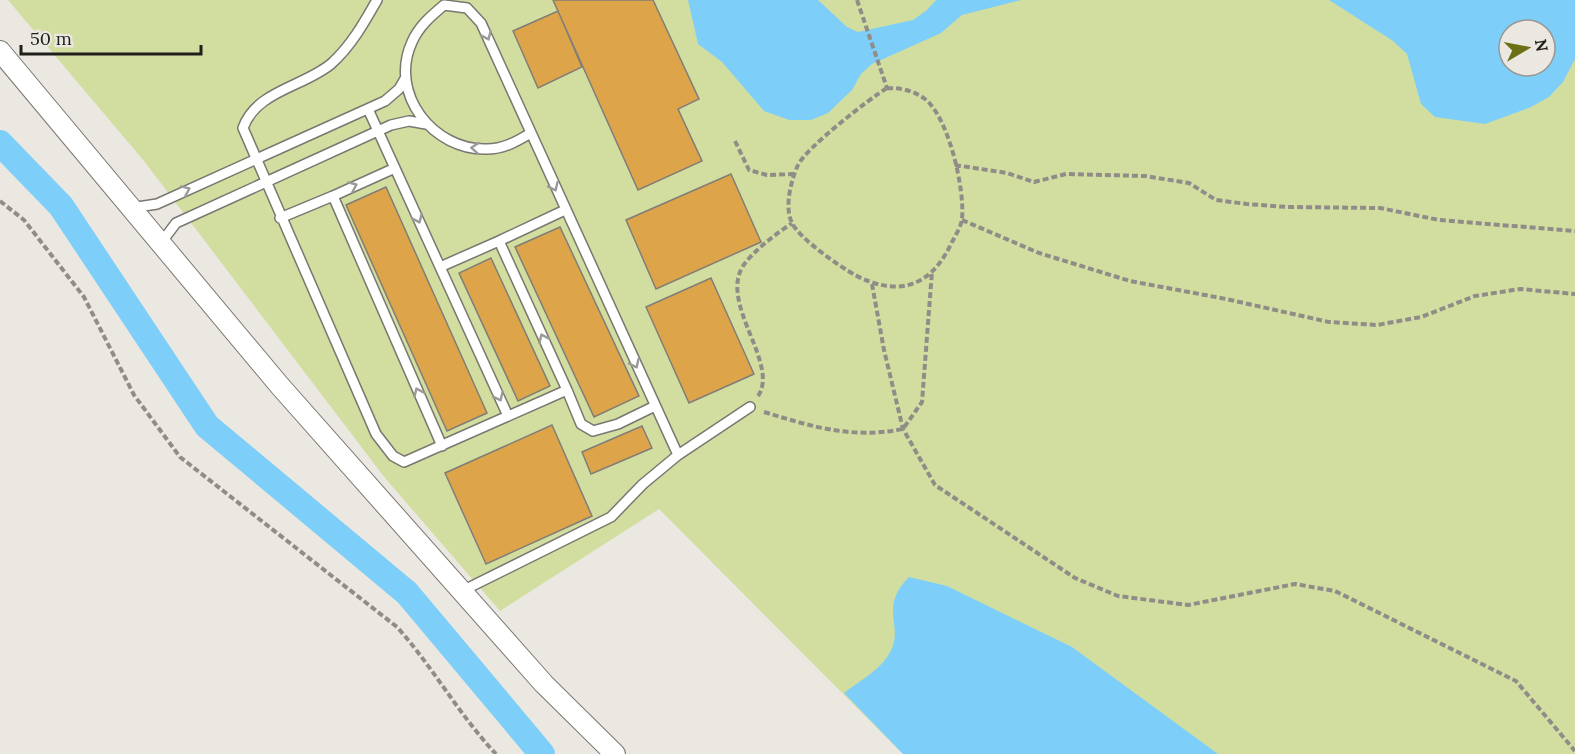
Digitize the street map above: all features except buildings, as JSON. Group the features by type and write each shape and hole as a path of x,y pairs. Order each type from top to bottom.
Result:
{"street":[{"path":"0,51 280,386 544,684 615,754"}],"lane":[{"path":"377,0 352,41 330,65 274,95 247,116 243,128 280,218 376,434 393,456 404,462 567,390"},
{"path":"530,134 513,144 488,150 463,147 440,136 421,118 409,95 406,76 411,44 424,21 444,5 467,8 481,23 678,455"},
{"path":"131,208 157,204 385,101 399,89 406,76"},
{"path":"368,109 508,416"},
{"path":"161,244 176,223 378,131 410,121 426,124"},
{"path":"280,218 395,168"},
{"path":"333,196 442,446"},
{"path":"440,267 565,210"},
{"path":"499,241 581,424 593,431 618,424 655,406"},
{"path":"462,591 611,517 643,484 678,455 750,407"}],"path":[{"path":"858,0 858,9 887,88"},
{"path":"887,88 905,89 926,100 938,114 950,144 961,191 962,220 946,255 924,281 903,286 873,284 834,264 792,223 788,203 799,164 861,104 887,88"},
{"path":"735,141 749,170 767,175 796,174"},
{"path":"955,165 1007,173 1034,182 1066,174 1145,176 1189,183 1216,200 1247,204 1380,208 1439,220 1575,231"},
{"path":"0,201 24,220 84,297 134,395 180,457 397,627 424,658 463,714 496,754"},
{"path":"962,220 1040,253 1130,281 1226,298 1329,322 1377,325 1421,317 1475,296 1520,289 1575,294"},
{"path":"792,223 771,238 742,267 738,288 744,321 760,364 762,390 750,407 812,427 873,435 903,429 922,402 932,271"},
{"path":"873,284 884,350 903,429 935,485 1075,578 1118,596 1188,606 1294,584 1335,591 1516,681 1575,751"}],"green space":[{"path":"8,0 553,0 558,11 513,32 538,87 582,67 638,190 701,161 678,109 698,99 653,0 1575,0 1575,754 903,754 659,509 500,611 385,478 144,161","holes":["731,174 761,242 656,288 626,220","560,227 639,395 516,247","491,259 550,386 519,400","711,278 754,374 689,403 646,308","552,425 592,516 485,564 445,473","643,426 652,448 591,474 582,452"]}],"water":[{"path":"688,0 818,0 847,27 858,32 913,20 936,0 1021,0 962,15 941,33 872,64 861,74 852,90 828,113 811,120 789,120 764,111 722,62 698,44"},
{"path":"1329,0 1575,0 1575,59 1563,82 1549,97 1529,108 1485,124 1435,117 1421,104 1407,54 1393,41"},
{"path":"909,577 947,586 1072,647 1218,754 903,754 844,693 874,670 889,654 895,635 893,608 895,599"}],"waterway":[{"path":"0,143 61,206 207,426 407,593 542,754"}]}
